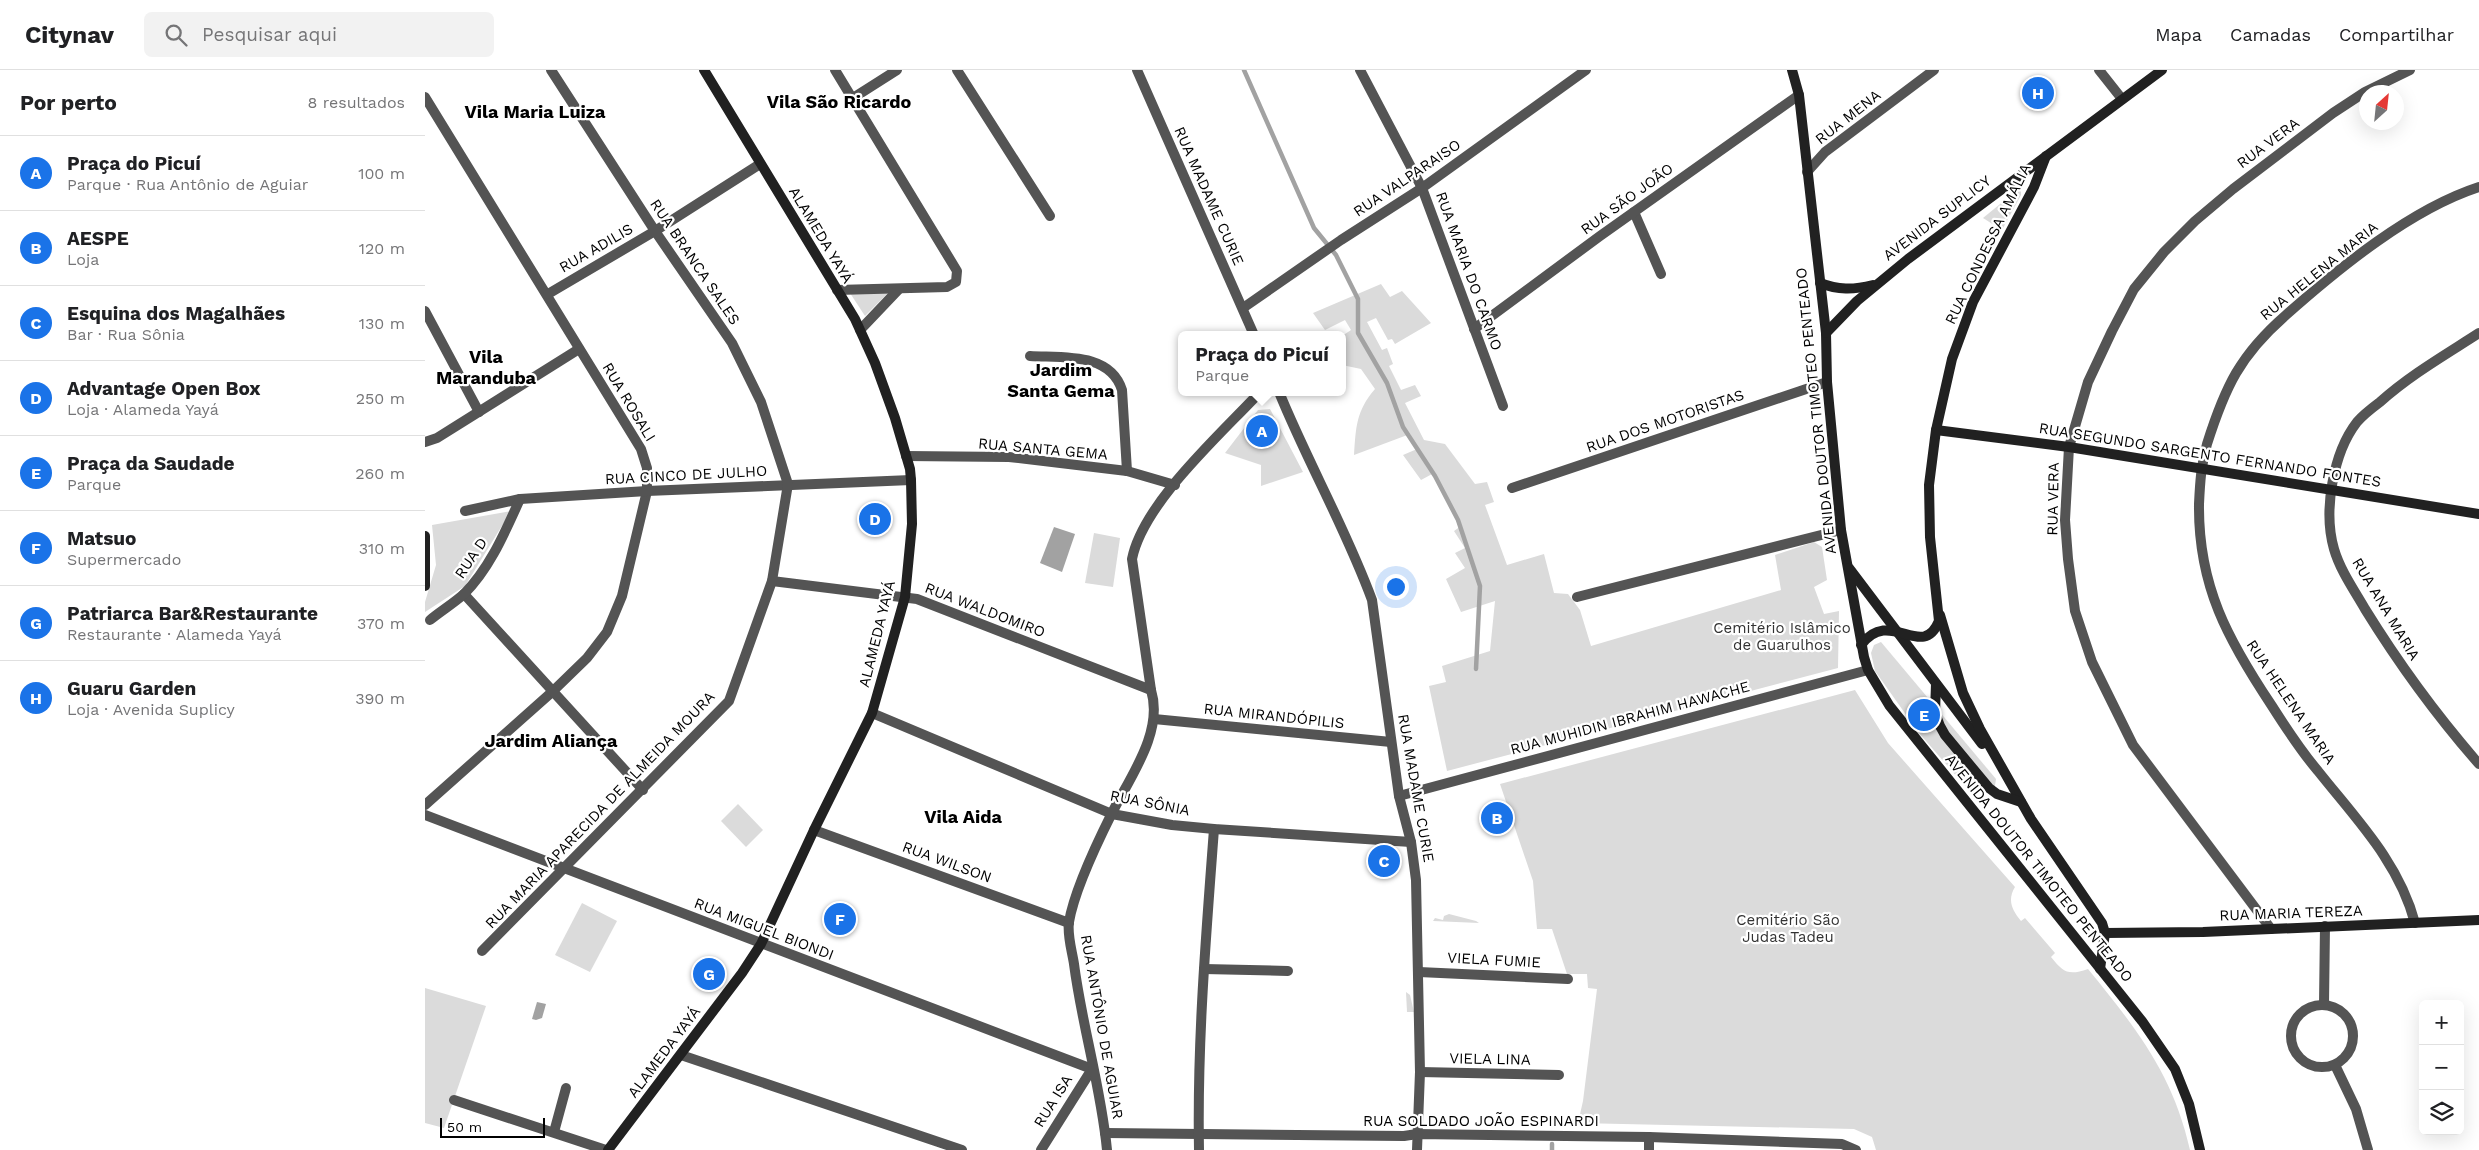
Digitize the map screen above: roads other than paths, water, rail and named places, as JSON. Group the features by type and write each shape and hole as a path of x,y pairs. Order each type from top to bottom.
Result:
{"street":[{"name":"RUA BRANCA SALES","path":"551,70 655,231 732,343 761,402 788,484"},
{"name":"ALAMEDA YAYÁ","path":"607,1150 681,1055 761,944 814,830 872,713 905,597 912,524 911,480 906,456 895,418 860,330 704,70"},
{"path":"835,70 957,271 956,282 947,287 837,290"},
{"path":"853,98 897,70"},
{"path":"957,70 1049,216"},
{"name":"RUA MADAME CURIE","path":"1137,70 1252,331"},
{"name":"RUA MARIA DO CARMO","path":"1360,70 1422,188 1503,406"},
{"name":"RUA VALPARAISO","path":"1243,308 1338,242 1422,188 1586,70"},
{"name":"AVENIDA DOUTOR TIMOTEO PENTEADO","path":"1792,70 1799,95 1826,332 1827,382 1841,530 1861,645 1868,670 1889,705 2142,1021 2175,1069 2189,1104 2200,1150"},
{"name":"RUA MENA","path":"1807,172 1825,152 1935,70"},
{"path":"2099,70 2122,99"},
{"name":"AVENIDA SUPLICY","path":"1826,332 1876,284 2163,70"},
{"name":"RUA VERA","path":"2271,929 2133,745 2093,662 2075,611 2068,559 2065,520 2069,447 2089,382 2111,331 2134,289 2164,252 2195,221 2233,189 2333,113 2365,92 2410,70"},
{"name":"RUA SÃO JOÃO","path":"1474,329 1799,95"},
{"name":"RUA ROSALI","path":"425,96 548,294 579,349 641,449 647,468 647,491 623,596 607,632 587,658 552,692 425,805"},
{"name":"RUA CONDESSA AMÁLIA","path":"2046,156 2034,187 1973,302 1952,359 1936,430 1929,485 1929,537 1939,611 1963,693 2000,766 2021,802 2098,916 2105,933"},
{"name":"RUA ADILIS","path":"548,294 655,231 760,164"},
{"name":"RUA HELENA MARIA","path":"2415,923 2409,899 2370,833 2316,770 2278,715 2243,663 2219,614 2207,580 2201,548 2200,468 2219,407 2229,384 2262,336 2308,296 2386,236 2434,206 2479,187"},
{"path":"1634,212 1661,274"},
{"name":"AVENIDA SUPLICY","path":"1820,283 1839,289 1851,289 1876,284"},
{"path":"860,330 899,289"},
{"path":"425,311 479,412"},
{"name":"RUA ANA MARIA","path":"2479,333 2426,365 2359,420 2343,446 2331,489 2331,532 2334,550 2343,570 2399,662 2435,712 2479,764"},
{"path":"425,442 437,438 579,349"},
{"path":"1030,356 1089,360 1106,368 1119,380 1122,390 1127,472"},
{"name":"RUA DOS MOTORISTAS","path":"1512,488 1827,382"},
{"name":"RUA ANTÔNIO DE AGUIAR","path":"1107,1150 1075,976 1069,923 1084,877 1111,814 1132,776 1154,719 1154,702 1132,559 1135,545 1143,528 1175,485 1256,396"},
{"name":"RUA MADAME CURIE","path":"1281,396 1300,444 1362,574 1372,600 1399,796 1411,842 1416,880 1420,1072 1417,1150"},
{"name":"RUA SEGUNDO SARGENTO FERNANDO FONTES","path":"1936,430 2069,447 2479,514"},
{"name":"RUA SANTA GEMA","path":"906,456 1009,457 1127,472 1175,485"},
{"name":"RUA CINCO DE JULHO","path":"465,511 520,500 647,491 911,480"},
{"name":"RUA MARIA APARECIDA DE ALMEIDA MOURA","path":"483,951 729,701 772,581 788,484"},
{"name":"RUA D","path":"430,620 464,594 487,564 520,500"},
{"path":"1577,597 1841,530"},
{"path":"425,536 425,586"},
{"path":"1847,566 1898,631 1935,684 2000,766"},
{"name":"RUA WALDOMIRO","path":"772,581 917,599 1151,690"},
{"path":"464,594 643,790"},
{"path":"1861,645 1878,630 1889,629 1913,637 1927,636 1937,625 1939,611"},
{"name":"RUA MUHIDIN IBRAHIM HAWACHE","path":"1399,796 1868,670"},
{"path":"1935,684 1935,713 1945,735 1989,788 1997,794 2021,802"},
{"name":"RUA SÔNIA","path":"872,713 1111,814 1172,825 1214,829 1411,842"},
{"name":"RUA MIRANDÓPILIS","path":"1154,719 1391,742"},
{"name":"RUA MIGUEL BIONDI","path":"425,816 1092,1069"},
{"path":"1199,1150 1204,969 1214,829"},
{"name":"RUA WILSON","path":"814,830 1069,923"},
{"name":"RUA MARIA TEREZA","path":"2105,933 2271,929 2479,920"},
{"path":"2324,1004 2325,926"},
{"path":"2100,969 2105,933"},
{"path":"1204,969 1288,970"},
{"name":"VIELA FUMIE","path":"1419,972 1568,980"},
{"path":"2324,1004 2339,1009 2345,1014 2353,1027 2351,1049 2335,1065 2321,1067 2307,1063 2297,1054 2291,1041 2292,1027 2299,1015 2310,1007 2324,1004"},
{"path":"681,1055 962,1150"},
{"path":"2335,1065 2356,1110 2368,1150"},
{"name":"RUA ISA","path":"1041,1150 1092,1069"},
{"name":"VIELA LINA","path":"1420,1072 1559,1075"},
{"path":"554,1132 566,1088"},
{"path":"454,1100 607,1150"},
{"name":"RUA SOLDADO JOÃO ESPINARDI","path":"1105,1133 1199,1132 1312,1135 1404,1136 1417,1134 1649,1137 1842,1144 1855,1150"},
{"path":"1649,1137 1649,1150"}],"waterway":[{"path":"1244,70 1314,228 1336,255 1358,299 1358,333 1387,383 1403,427 1435,476 1458,520 1480,586 1476,669"},
{"path":"1552,1144 1552,1150"}],"place":[{"name":"Guaru Garden","path":"2038,93"},
{"name":"Praça do Picuí","path":"1262,431"},
{"name":"Advantage Open Box","path":"875,519"},
{"name":"Praça da Saudade","path":"1924,715"},
{"name":"AESPE","path":"1497,818"},
{"name":"Esquina dos Magalhães","path":"1384,861"},
{"name":"Matsuo","path":"840,919"},
{"name":"Patriarca Bar&Restaurante","path":"709,974"}],"district":[{"name":"Vila São Ricardo","path":"839,101"},
{"name":"Vila Maria Luiza","path":"535,111"},
{"name":"Vila Maranduba","path":"486,366"},
{"name":"Jardim Santa Gema","path":"1061,379"},
{"name":"Jardim Aliança","path":"551,740"},
{"name":"Vila Aida","path":"963,816"}],"park label":[{"name":"Cemitério Islâmico de Guarulhos","path":"1782,636"},
{"name":"Cemitério São Judas Tadeu","path":"1788,928"}]}
